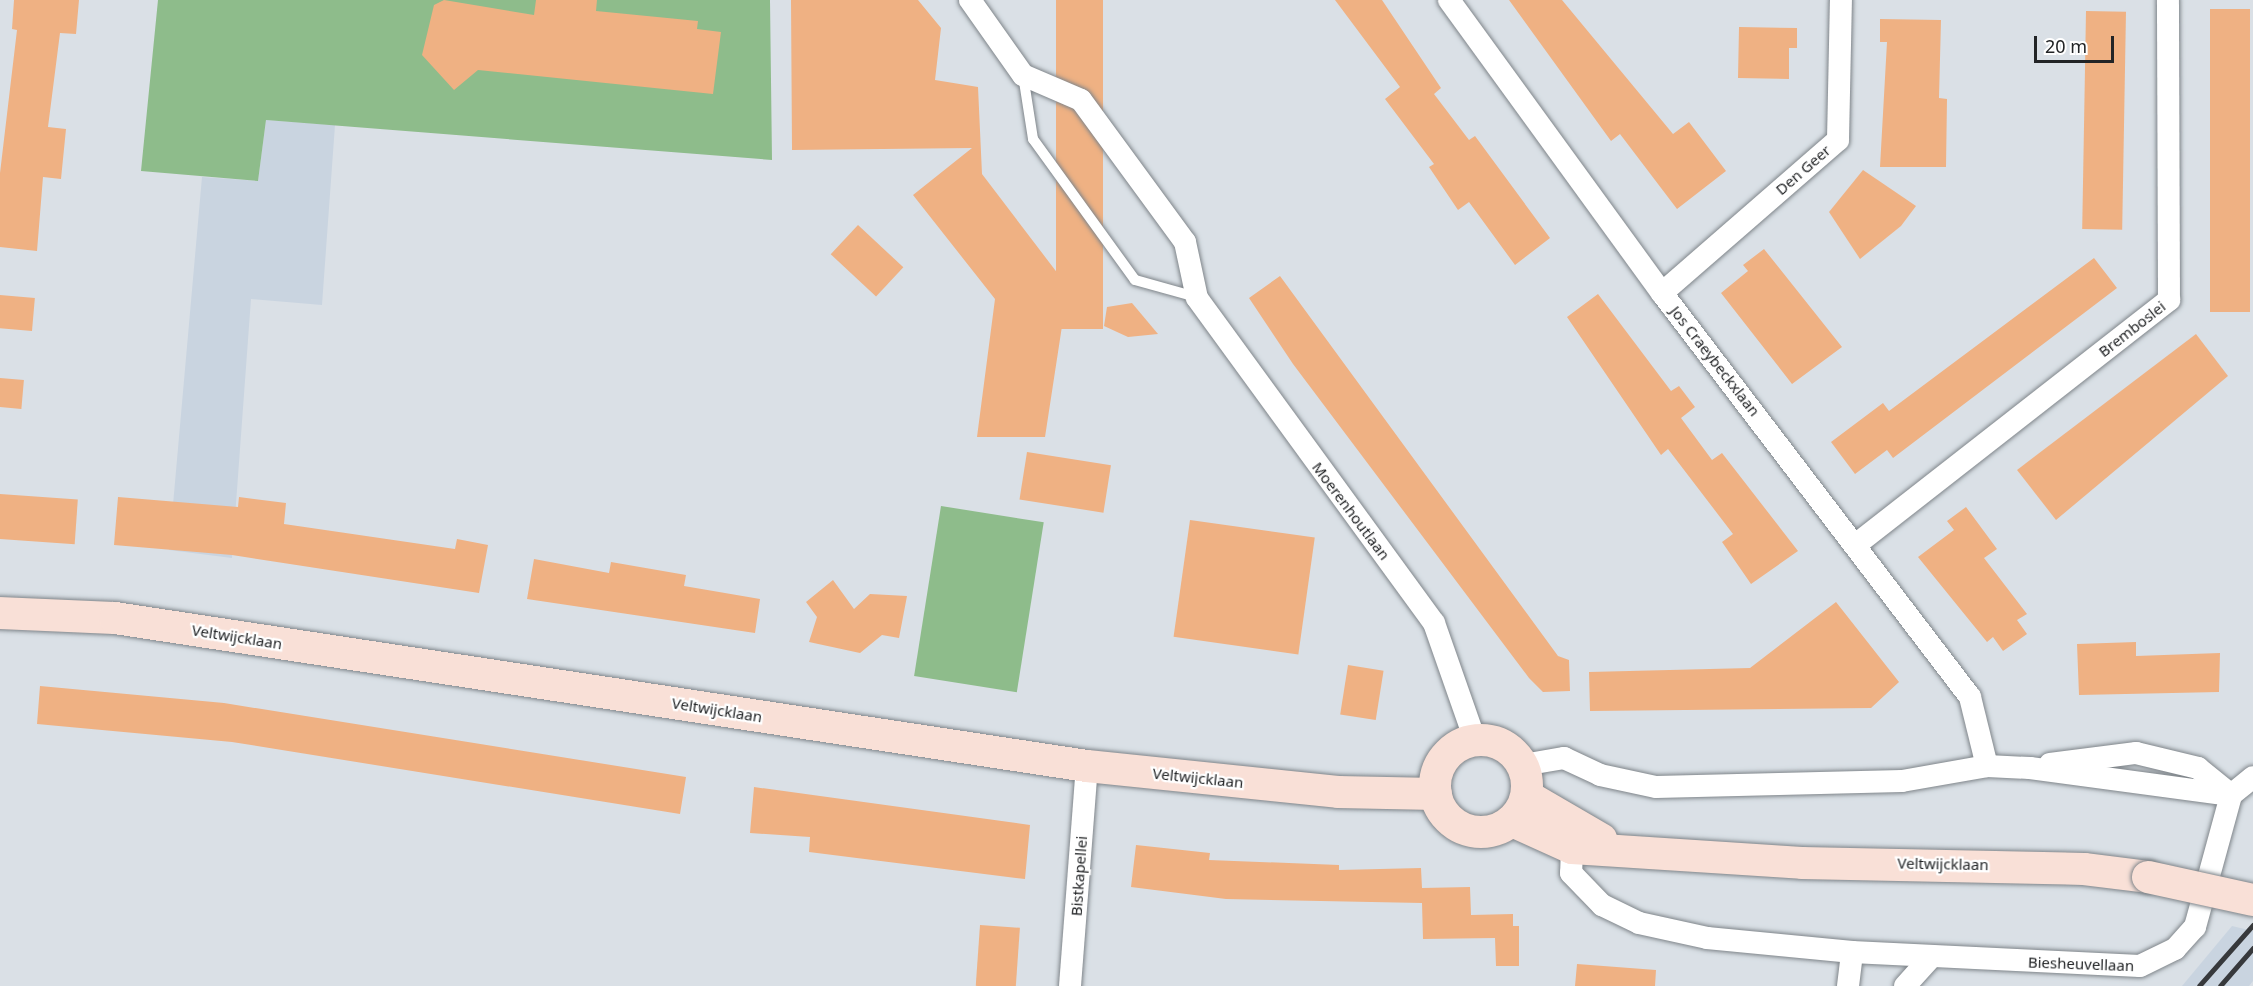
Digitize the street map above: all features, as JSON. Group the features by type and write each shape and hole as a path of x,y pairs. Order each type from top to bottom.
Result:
{"street":[{"path":"970,0 1023,75"},
{"name":"Jos Craeybeckxlaan","path":"1449,0 1662,293 1858,543 1970,697 1987,766"},
{"name":"Den Geer","path":"1662,293 1838,140 1841,0"},
{"name":"Bremboslei","path":"1858,543 2169,300 2168,0"},
{"name":"Moerenhoutlaan","path":"1023,75 1081,100 1185,242 1197,298 1434,623 1475,740"},
{"name":"Veltwijcklaan","path":"0,613 115,618 1087,766 1338,792 1436,794"},
{"path":"1475,740 1497,742 1523,765 1520,808 1491,831 1470,831 1454,824 1436,794 1436,775 1446,755 1475,740"},
{"path":"1523,765 1564,758 1600,775 1656,787 1902,781 1987,766 2030,768 2136,753 2198,768 2231,795 2253,777"},
{"name":"Bistkapellei","path":"1070,986 1087,766"},
{"name":"Biesheuvellaan","path":"1572,848 1571,873 1602,905 1639,923 1707,938 1852,952 2119,967 2146,964 2175,950 2203,910 2231,795"},
{"name":"Veltwijcklaan","path":"1520,808 1572,848 1802,862 2084,869 2148,877 2253,900"},
{"name":"Veltwijcklaan","path":"1520,808 1629,851"},
{"path":"1848,986 1852,952"},
{"path":"1905,986 1932,956"}],"lane":[{"path":"1023,75 1033,139 1135,280 1197,298"}],"shaded area":[{"path":"266,120 335,125 322,305 251,299 232,558 169,550 202,177 258,181"},
{"path":"2232,926 2253,931 2253,981 2249,986 2182,986"}],"green space":[{"path":"158,0 770,0 772,160 266,120 258,181 141,171"},
{"path":"941,506 1044,522 1017,692 914,676"}],"building":[{"path":"14,0 79,0 76,34 60,33 48,127 66,129 61,179 43,177 37,251 0,247 0,173 17,30 12,29"},
{"path":"444,0 534,15 536,0 597,0 596,11 698,21 697,29 721,32 713,94 478,70 454,90 422,55 434,5"},
{"path":"791,0 918,0 941,28 935,80 978,87 982,174 1068,287 1045,437 977,437 995,299 913,195 972,148 792,150"},
{"path":"1056,0 1103,0 1103,329 1056,329"},
{"path":"1335,0 1382,0 1441,88 1434,94 1469,140 1475,136 1550,238 1515,265 1469,202 1458,210 1429,167 1434,164 1385,99 1400,87"},
{"path":"1509,0 1562,0 1673,134 1689,122 1726,171 1677,209 1620,134 1611,141"},
{"path":"2210,9 2250,9 2250,312 2210,312"},
{"path":"2086,11 2126,12 2122,230 2082,229"},
{"path":"1880,19 1941,20 1939,98 1947,99 1946,167 1880,167 1887,42 1880,42"},
{"path":"1739,27 1797,28 1797,48 1789,48 1789,79 1738,78"},
{"path":"1863,170 1916,206 1901,226 1860,259 1829,212"},
{"path":"858,225 903,267 876,297 831,254"},
{"path":"1764,249 1842,347 1792,384 1721,293 1748,271 1743,265"},
{"path":"2094,258 2117,288 1893,458 1887,450 1855,474 1831,442 1883,403 1889,411"},
{"path":"1280,276 1558,656 1569,660 1570,691 1543,692 1529,678 1293,364 1249,298"},
{"path":"1598,294 1671,391 1679,386 1695,407 1681,418 1712,460 1722,453 1798,551 1751,584 1722,542 1733,534 1668,449 1661,455 1567,317"},
{"path":"0,295 35,298 32,331 0,328"},
{"path":"1132,303 1158,334 1128,337 1104,326 1107,307"},
{"path":"2196,334 2228,376 2056,520 2017,470"},
{"path":"0,378 24,380 21,409 0,407"},
{"path":"1027,452 1111,465 1103,513 1019,499"},
{"path":"0,494 78,499 75,544 0,539"},
{"path":"118,497 238,507 239,497 286,503 284,524 455,549 457,539 488,545 479,593 232,555 114,545"},
{"path":"1966,507 1997,549 1984,558 2027,614 2017,620 2027,634 2003,651 1993,637 1987,642 1918,557 1954,530 1947,521"},
{"path":"1190,520 1315,538 1298,654 1174,637"},
{"path":"534,559 609,573 611,562 686,575 684,586 760,599 755,633 527,599"},
{"path":"833,580 854,609 870,594 907,596 899,638 882,635 860,653 809,642 817,617 806,602"},
{"path":"1836,602 1899,682 1871,708 1590,711 1589,672 1750,668"},
{"path":"2136,642 2136,656 2220,653 2219,692 2079,695 2077,644"},
{"path":"1348,665 1384,671 1376,720 1340,714"},
{"path":"40,686 224,703 686,777 680,814 232,742 37,724"},
{"path":"754,787 1030,825 1025,879 809,852 810,837 750,833"},
{"path":"1136,845 1210,853 1209,860 1339,865 1339,870 1421,868 1422,888 1470,887 1471,915 1513,914 1513,926 1519,926 1519,966 1496,966 1495,938 1423,939 1422,903 1226,899 1131,887"},
{"path":"980,925 1020,928 1016,986 976,986"},
{"path":"1577,964 1656,970 1655,986 1575,986"}],"railway":[{"path":"2199,986 2253,925"},
{"path":"2220,986 2253,948"}]}
